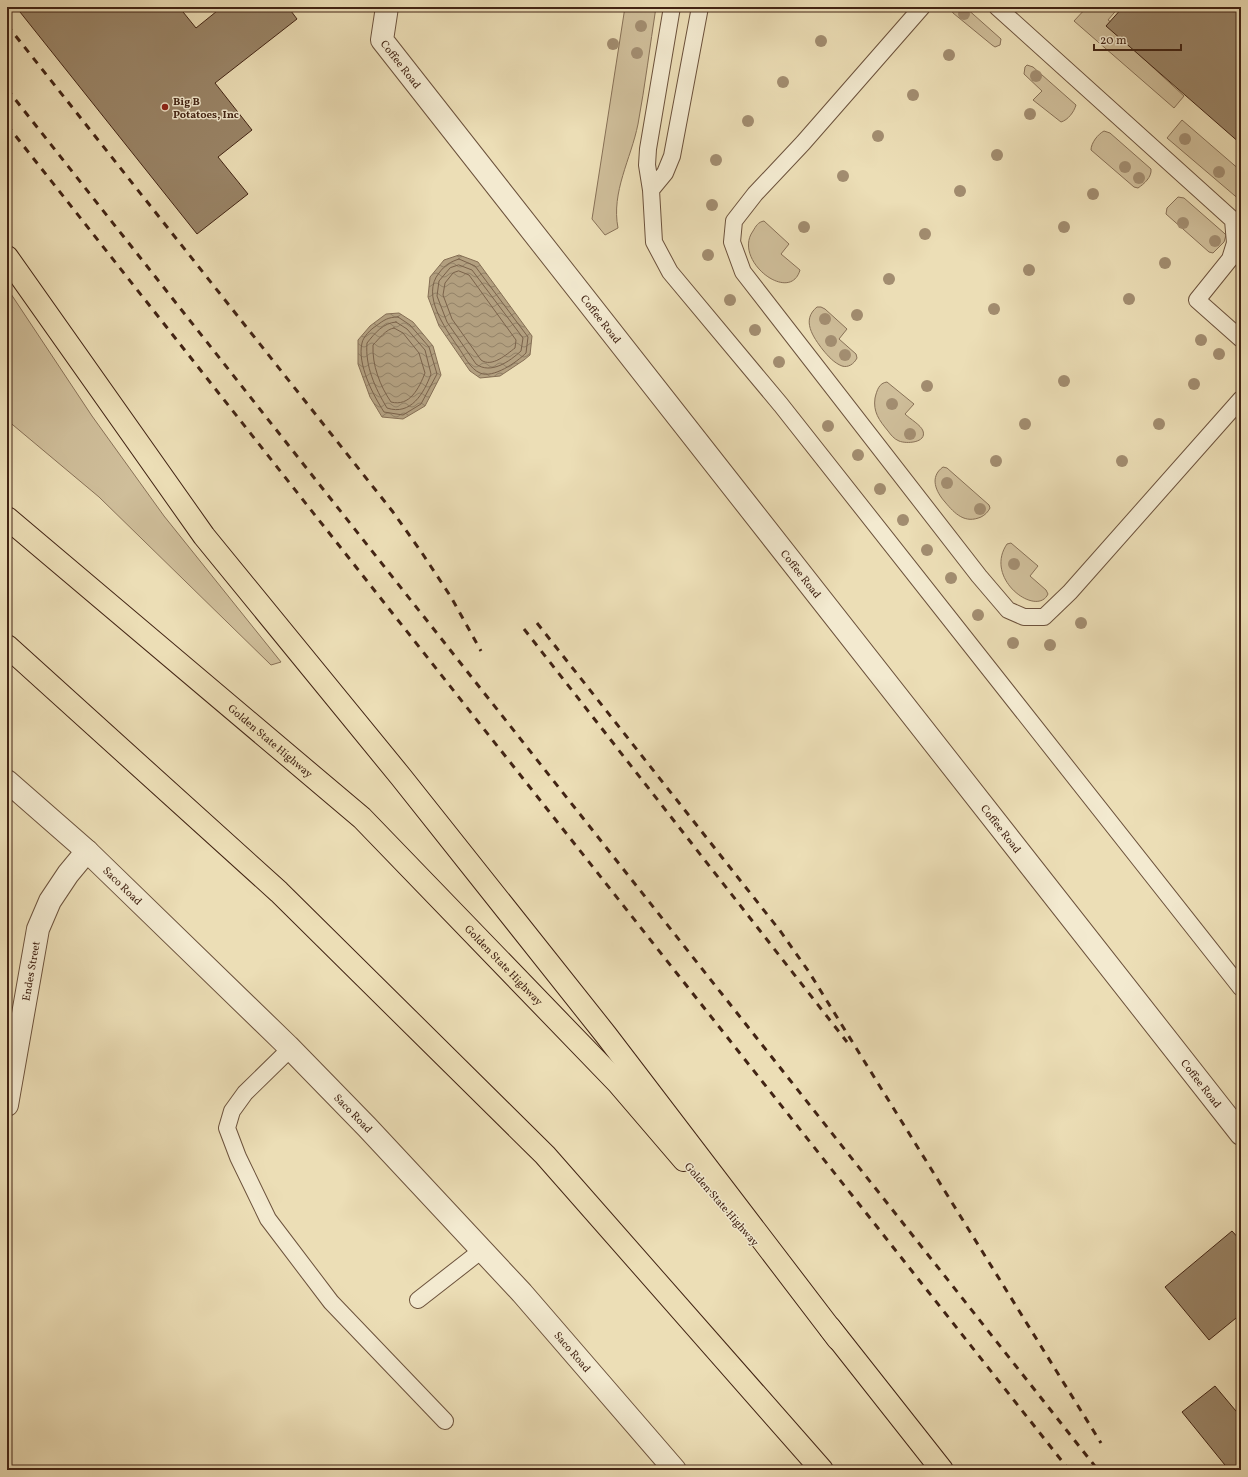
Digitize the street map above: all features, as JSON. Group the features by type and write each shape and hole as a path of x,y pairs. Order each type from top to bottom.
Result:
{"highway":[{"path":"7,257 204,536 401,777 606,1035 838,1339"},
{"name":"Golden State Highway","path":"7,518 362,818 618,1083 838,1339 942,1470"},
{"path":"7,646 279,892 545,1155 822,1470"}],"street":[{"name":"Coffee Road","path":"387,7 382,40 1241,1134"},
{"name":"Saco Road","path":"7,781 87,851 290,1049 367,1127 522,1293 669,1468"},
{"name":"Endes Street","path":"7,1105 38,929 50,901 68,874 87,851"}],"lane":[{"path":"672,7 648,149 647,165 651,190 654,242 670,272 781,405 1241,988"},
{"path":"651,190 665,173 672,156 700,7"},
{"path":"922,7 803,143 755,194 734,221 732,242 743,272 979,576 1008,610 1024,617 1044,617 1070,592 1241,399"},
{"path":"998,7 1233,220 1235,243 1230,259 1196,300 1241,339"},
{"path":"290,1049 245,1093 232,1111 227,1128 238,1157 268,1219 331,1302 445,1421"},
{"path":"418,1300 482,1250"}],"shaded area":[{"path":"625,7 656,7 638,124 619,189 617,201 618,228 605,235 592,219"},
{"path":"950,7 965,7 1001,39 1000,45 995,47 992,45 953,13"},
{"path":"1087,7 1119,7 1108,20 1111,22 1108,26 1184,96 1174,108 1074,21"},
{"path":"1027,65 1033,67 1076,105 1068,118 1061,122 1033,100 1042,91 1024,74 1025,67"},
{"path":"1182,120 1241,171 1241,201 1167,138"},
{"path":"1104,131 1110,133 1151,169 1149,177 1138,188 1134,187 1091,150 1095,139"},
{"path":"1178,197 1184,198 1226,235 1224,242 1213,253 1209,252 1166,214 1167,208"},
{"path":"764,221 789,244 781,254 800,270 794,280 785,283 775,281 756,265 750,254 749,242 753,231 759,223"},
{"path":"7,288 92,416 164,516 281,662 271,665 99,497 7,420"},
{"path":"817,307 825,309 847,329 839,339 856,354 857,358 851,365 842,366 836,363 827,355 812,334 809,323 810,317 812,312"},
{"path":"887,382 914,404 905,414 922,429 923,435 919,440 915,442 902,442 897,440 891,435 879,419 875,408 875,398 880,385"},
{"path":"943,467 947,468 989,505 990,508 985,514 975,519 965,518 957,514 949,506 939,494 935,484 936,475"},
{"path":"1011,543 1038,566 1030,576 1046,590 1048,594 1042,600 1034,601 1024,598 1014,591 1007,582 1002,570 1001,557 1007,544"}],"water":[{"path":"459,255 478,262 532,336 530,355 500,376 480,378 470,371 439,326 428,297 430,277 444,260"},
{"path":"399,313 413,322 433,346 441,375 425,406 403,419 382,417 370,397 358,364 358,340 370,326 386,314"}],"building":[{"name":"Big B Potatoes, Inc","path":"16,7 179,7 196,28 222,7 288,7 297,19 215,83 252,130 218,157 248,194 197,234"},
{"path":"1123,7 1241,7 1241,144 1106,26"},
{"path":"1232,1231 1241,1241 1241,1314 1209,1340 1165,1287"},
{"path":"1215,1386 1241,1417 1241,1470 1229,1470 1182,1412"}],"railway":[{"path":"7,25 393,512 451,597 481,651"},
{"path":"7,89 1098,1470"},
{"path":"7,125 1069,1470"},
{"path":"537,623 781,932 809,972 1101,1443"},
{"path":"524,629 847,1042"}],"place":[{"name":"Big B Potatoes, Inc","path":"165,107"}]}
